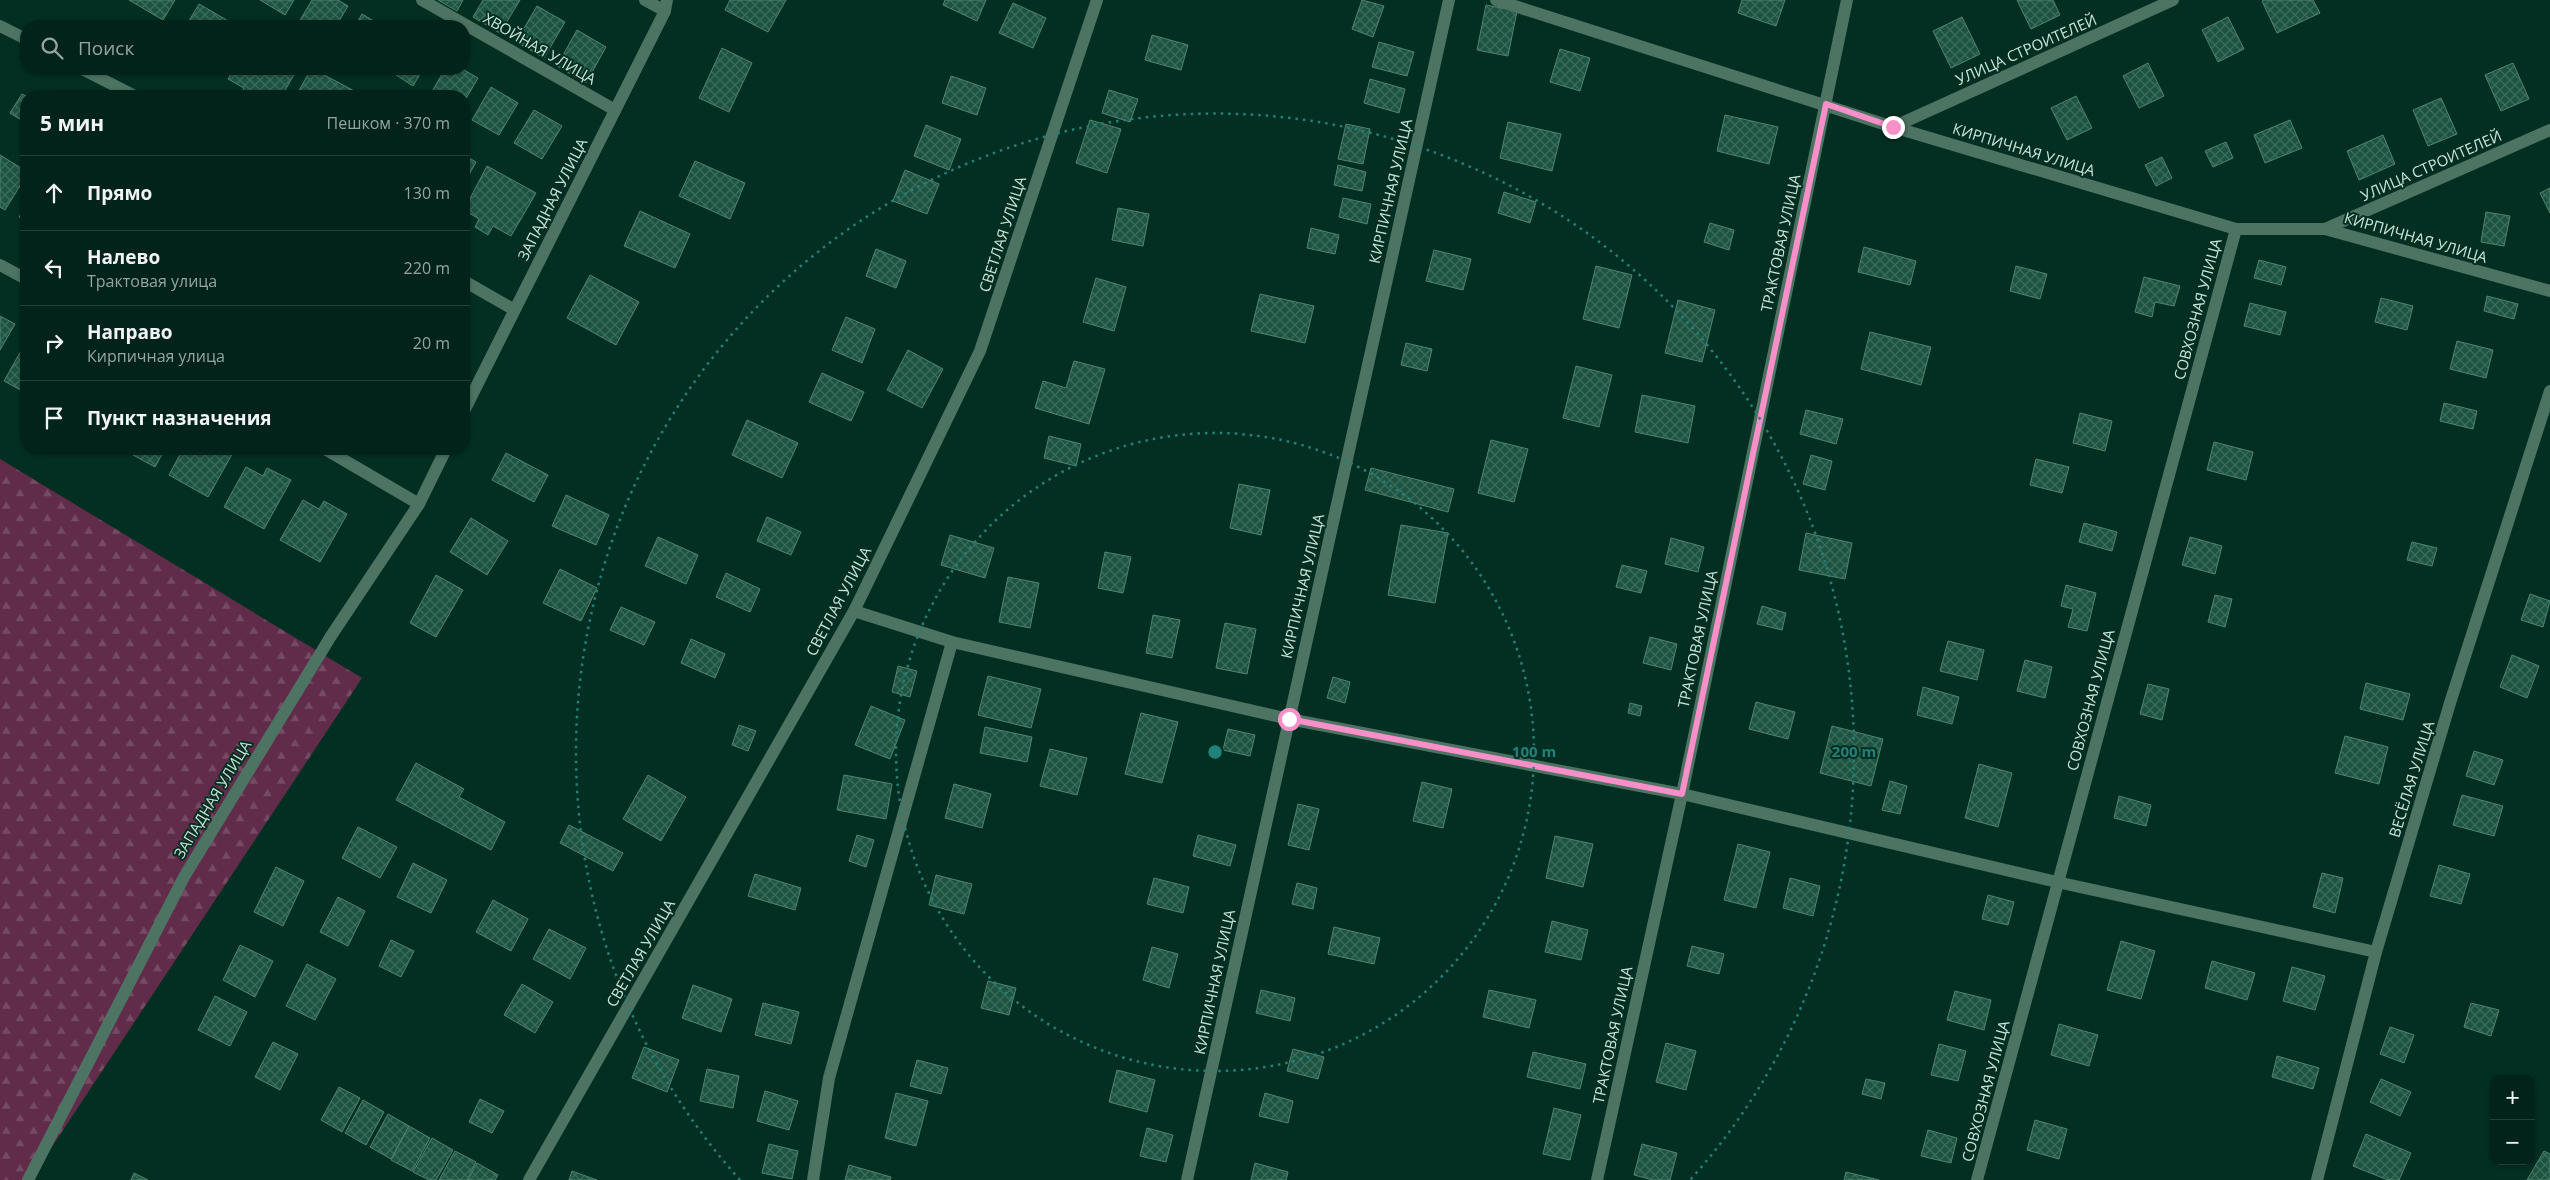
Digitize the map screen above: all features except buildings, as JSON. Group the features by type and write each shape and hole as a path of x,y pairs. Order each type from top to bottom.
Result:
{"street":[{"name":"ХВОЙНАЯ УЛИЦА","path":"422,0 457,20"},
{"path":"645,0 666,6"},
{"name":"СВЕТЛАЯ УЛИЦА","path":"529,1180 854,611 980,351 1097,0"},
{"name":"КИРПИЧНАЯ УЛИЦА","path":"1187,1180 1449,0"},
{"name":"КИРПИЧНАЯ УЛИЦА","path":"1496,0 1893,127 2236,228 2325,229 2550,292"},
{"path":"1826,104 1847,0"},
{"name":"УЛИЦА СТРОИТЕЛЕЙ","path":"1893,127 2174,0"},
{"name":"ЗАПАДНАЯ УЛИЦА","path":"470,399 513,309 666,6"},
{"path":"0,26 20,36"},
{"name":"ХВОЙНАЯ УЛИЦА","path":"470,27 615,110"},
{"path":"94,75 123,90"},
{"name":"ТРАКТОВАЯ УЛИЦА","path":"1597,1180 1682,794 1826,104"},
{"name":"УЛИЦА СТРОИТЕЛЕЙ","path":"2325,229 2550,130"},
{"name":"СОВХОЗНАЯ УЛИЦА","path":"1978,1180 2057,882 2236,228"},
{"path":"0,265 20,276"},
{"path":"470,284 513,309"},
{"name":"ВЕСЁЛАЯ УЛИЦА","path":"2317,1180 2376,952 2450,703 2550,391"},
{"path":"335,455 419,504"},
{"name":"ЗАПАДНАЯ УЛИЦА","path":"28,1180 184,877 331,636 419,504 443,455"},
{"path":"854,611 952,642 1289,719 1682,794 2057,882 2376,952"},
{"path":"812,1180 829,1078 952,642"}],"green space":[{"path":"0,459 362,678 30,1180 0,1180"}],"route":[{"path":"1289,719 1682,794 1826,104 1893,127"}]}
